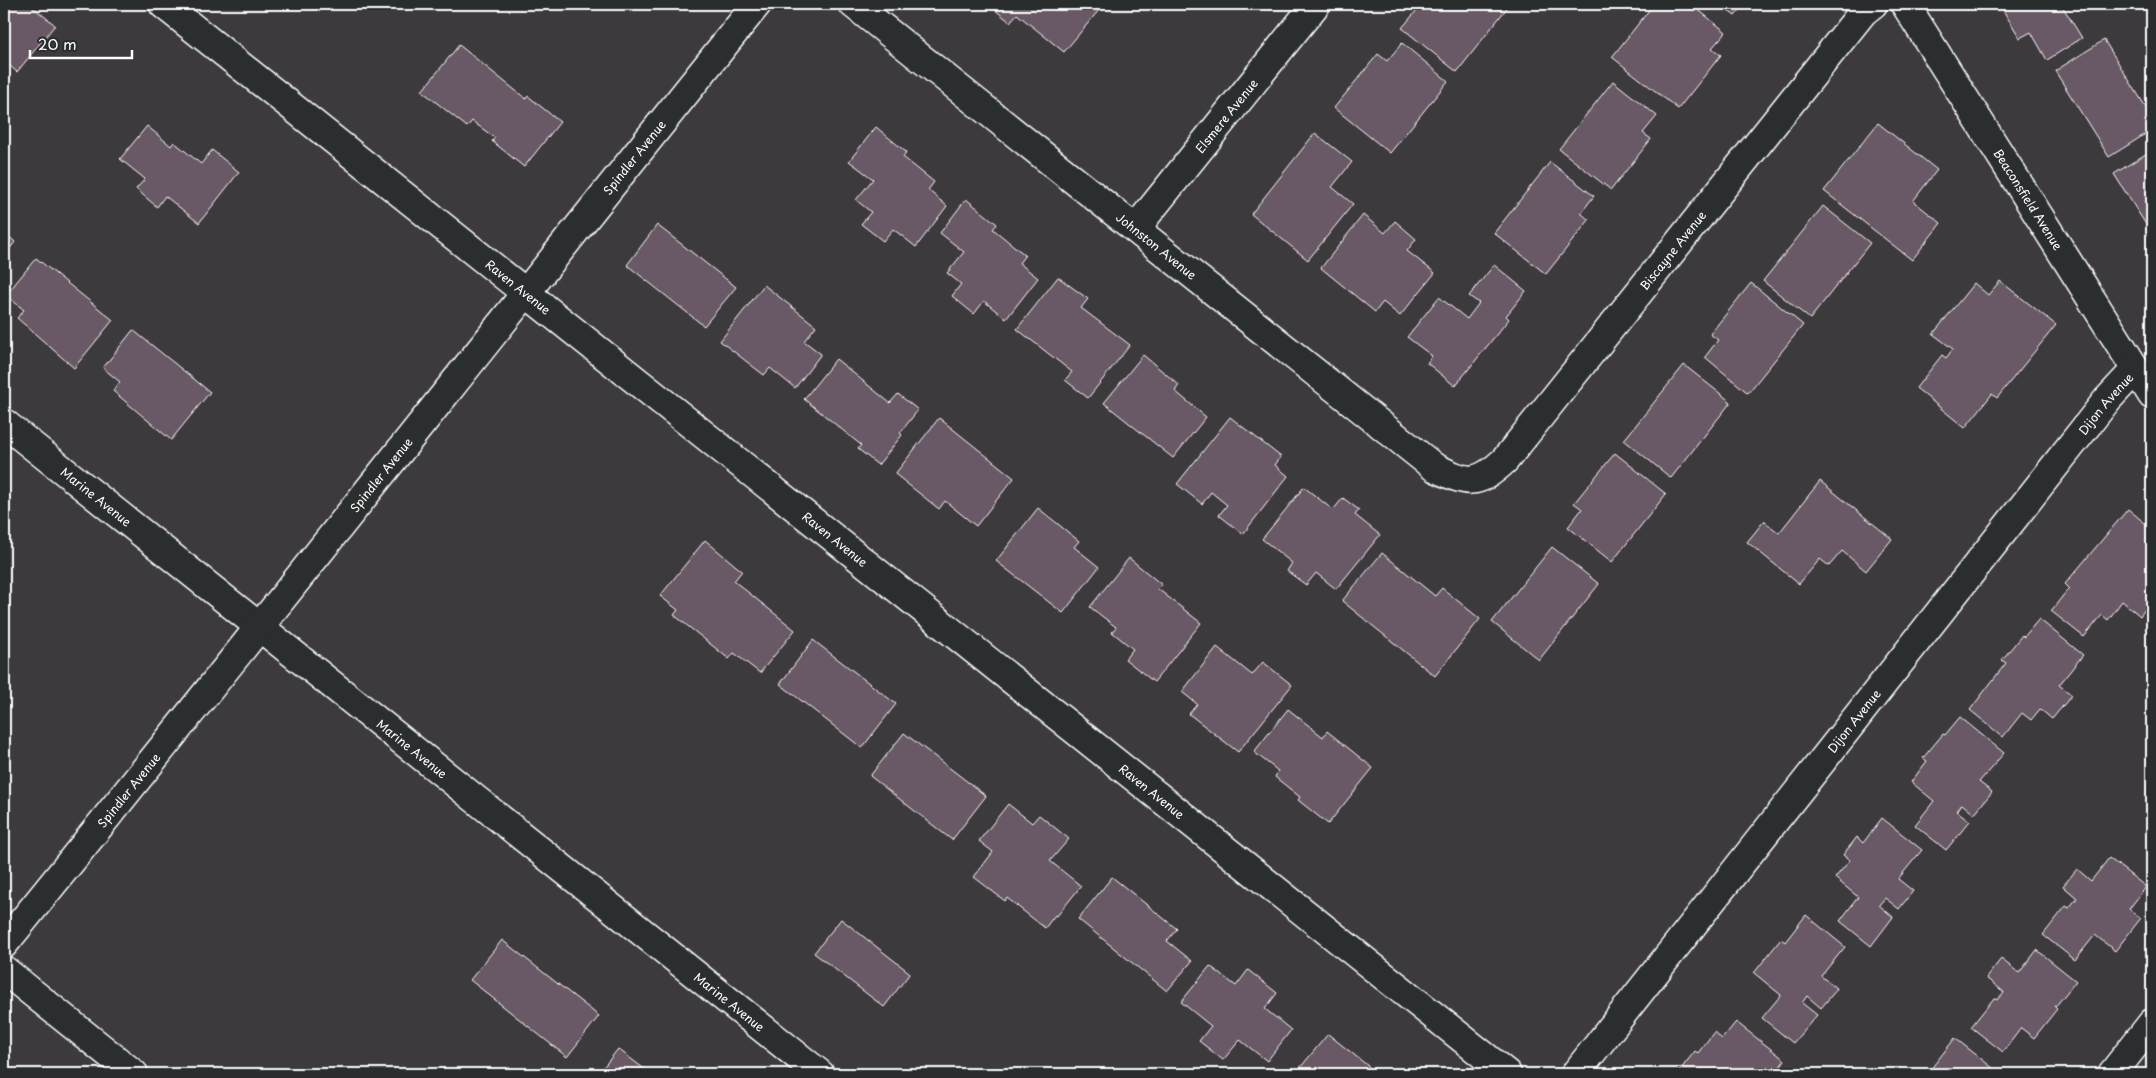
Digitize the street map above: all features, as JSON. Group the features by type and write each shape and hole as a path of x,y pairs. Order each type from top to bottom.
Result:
{"street":[{"name":"Raven Avenue","path":"163,4 1507,1074"},
{"name":"Spindler Avenue","path":"4,944 758,4"},
{"name":"Johnston Avenue","path":"853,4 1434,467 1462,480"},
{"name":"Elsmere Avenue","path":"1136,228 1316,4"},
{"name":"Biscayne Avenue","path":"1462,480 1477,479 1491,472 1505,460 1863,12 1873,4"},
{"name":"Beaconsfield Avenue","path":"1905,4 2152,395"},
{"name":"Dijon Avenue","path":"1575,1074 2107,400 2136,369"},
{"name":"Marine Avenue","path":"4,423 820,1074"},
{"path":"4,970 134,1074"},
{"path":"2112,1074 2152,1023"}],"building":[{"path":"4,4 29,4 55,25 17,72 4,61"},
{"path":"988,4 1104,4 1064,52 1017,14 1010,22"},
{"path":"1422,4 1510,4 1457,72 1402,28"},
{"path":"1654,4 1691,4 1726,32 1712,48 1721,55 1678,109 1612,57"},
{"path":"1719,4 1745,4 1735,16"},
{"path":"2006,4 2061,4 2082,38 2047,60 2031,32 2020,38 2001,7"},
{"path":"2104,40 2152,117 2152,130 2109,157 2055,71"},
{"path":"1402,43 1448,81 1390,153 1334,108 1378,54 1387,61"},
{"path":"459,45 526,99 528,96 560,122 524,167 492,141 495,138 472,121 467,127 422,91"},
{"path":"1613,81 1657,116 1643,133 1651,139 1611,190 1559,149"},
{"path":"1878,123 1937,170 1913,201 1941,223 1912,260 1824,191"},
{"path":"147,126 171,146 174,142 201,164 212,150 239,172 199,223 165,196 157,207 136,189 145,179 120,159"},
{"path":"876,127 906,152 903,157 934,182 928,190 947,206 916,247 893,229 883,241 861,224 871,212 856,200 873,179 849,161"},
{"path":"1315,133 1352,162 1332,187 1353,204 1308,260 1251,214"},
{"path":"2152,150 2152,234 2114,174"},
{"path":"1550,162 1594,196 1581,213 1589,220 1546,274 1494,233"},
{"path":"966,199 997,224 993,229 1025,255 1019,263 1038,278 1006,319 984,301 974,314 952,296 961,284 947,273 964,252 940,233"},
{"path":"1823,206 1870,243 1810,319 1763,281"},
{"path":"1363,215 1385,233 1395,221 1416,239 1407,251 1435,273 1400,316 1383,302 1375,312 1321,268"},
{"path":"657,225 736,287 704,326 627,265"},
{"path":"4,232 15,242 4,256"},
{"path":"36,258 113,320 74,368 17,318 24,310 6,295"},
{"path":"1494,265 1526,291 1506,316 1509,319 1455,386 1427,363 1432,356 1407,337 1439,297 1467,319 1479,303 1469,296"},
{"path":"1058,277 1088,299 1081,308 1130,345 1088,398 1065,380 1072,372 1017,329"},
{"path":"2000,281 2056,325 1997,398 1992,394 1965,428 1916,388 1942,355 1946,358 1953,349 1933,334 1974,283 1988,295"},
{"path":"1751,283 1803,325 1748,393 1705,357 1718,340 1710,334"},
{"path":"764,285 816,326 804,341 821,354 795,388 770,368 764,375 720,341"},
{"path":"133,330 210,392 171,440 113,391 120,382 103,368"},
{"path":"1143,355 1179,385 1175,391 1206,417 1173,458 1104,403"},
{"path":"836,359 890,403 898,394 918,410 900,433 902,435 878,465 858,449 861,445 804,399"},
{"path":"1684,365 1731,402 1671,478 1624,440"},
{"path":"1230,417 1281,457 1275,465 1288,476 1243,534 1219,515 1227,505 1211,492 1202,504 1177,484"},
{"path":"939,418 1014,478 976,526 945,501 939,509 895,474"},
{"path":"1615,453 1666,494 1612,562 1568,527 1582,509 1574,503"},
{"path":"1820,481 1892,539 1866,571 1842,551 1829,566 1820,559 1799,584 1747,542 1764,521 1779,533"},
{"path":"1304,487 1333,510 1343,498 1359,510 1355,515 1380,535 1336,589 1316,573 1306,585 1287,571 1292,563 1262,539"},
{"path":"1038,508 1079,541 1074,547 1099,567 1063,613 996,561"},
{"path":"2128,509 2152,529 2152,600 2140,616 2122,601 2108,620 2102,615 2084,637 2051,611 2069,588 2065,584"},
{"path":"705,540 742,571 734,581 795,630 760,673 734,653 729,659 674,615 678,610 660,596"},
{"path":"1552,547 1599,584 1539,660 1492,622"},
{"path":"1382,553 1435,596 1442,588 1480,619 1435,676 1342,601"},
{"path":"1129,558 1162,585 1158,589 1201,623 1154,682 1125,659 1133,649 1112,632 1116,627 1090,607"},
{"path":"2039,619 2083,655 2059,685 2072,695 2052,719 2040,709 2031,720 2022,713 2003,737 1970,710 2006,663 2002,660 2022,635 2024,637"},
{"path":"813,640 896,704 862,748 780,684"},
{"path":"1217,647 1252,675 1263,662 1292,685 1238,752 1189,714 1197,704 1182,692"},
{"path":"1288,709 1323,737 1327,731 1373,768 1328,824 1298,800 1300,797 1275,777 1278,771 1254,752"},
{"path":"1960,717 2004,753 1979,782 1992,792 1974,814 1962,804 1957,811 1970,821 1946,850 1915,825 1934,801 1911,782 1927,761 1923,758"},
{"path":"904,733 986,796 952,840 870,776"},
{"path":"1008,804 1032,823 1039,815 1069,839 1050,861 1081,886 1045,928 1007,898 1005,901 974,877 993,852 979,841"},
{"path":"1882,818 1922,850 1898,879 1913,891 1899,909 1885,898 1879,905 1893,917 1871,946 1840,921 1858,897 1835,878 1850,860 1843,855 1857,837 1863,843"},
{"path":"2109,858 2146,887 2129,909 2141,918 2115,951 2095,935 2075,960 2043,935 2066,906 2069,908 2077,898 2063,886 2077,869 2091,881"},
{"path":"1112,877 1177,929 1167,941 1192,961 1167,991 1078,919"},
{"path":"1806,915 1845,947 1821,976 1837,989 1821,1008 1807,996 1802,1003 1817,1015 1793,1043 1762,1018 1781,995 1754,973 1781,939 1785,942"},
{"path":"841,919 910,973 884,1007 814,953"},
{"path":"502,940 599,1016 567,1057 470,980"},
{"path":"2037,950 2076,981 2034,1038 2021,1028 2003,1052 1971,1027 1994,998 1997,1000 2004,992 1986,978 2001,959 2019,973"},
{"path":"1210,966 1236,986 1248,970 1277,993 1265,1009 1291,1030 1267,1061 1240,1040 1223,1060 1199,1041 1211,1026 1181,1002"},
{"path":"1736,1022 1785,1060 1775,1073 1777,1074 1677,1074 1695,1051 1698,1053 1714,1032 1722,1039"},
{"path":"1328,1034 1378,1074 1295,1074"},
{"path":"1955,1038 1994,1069 1990,1074 1927,1074"},
{"path":"618,1049 651,1074 598,1074"}]}
